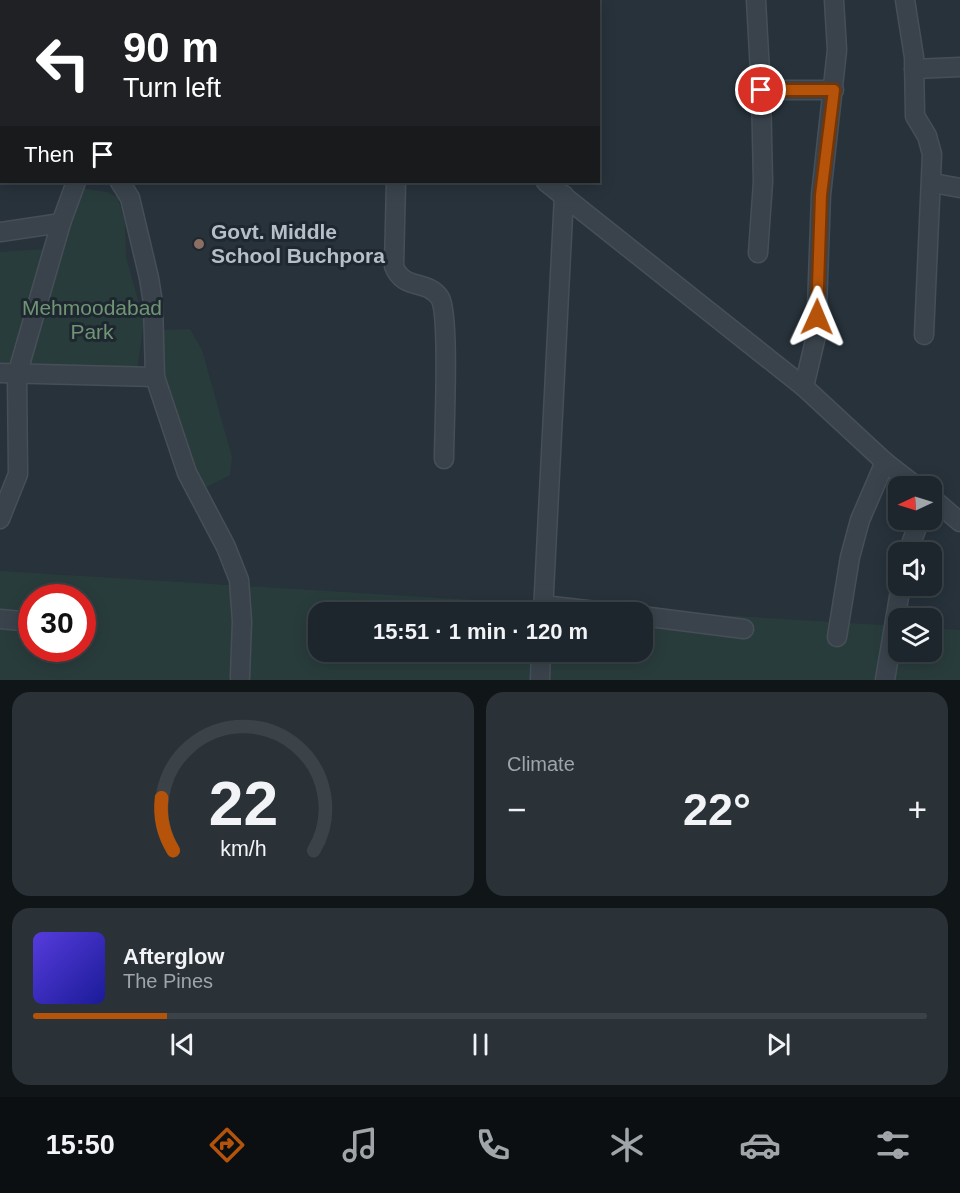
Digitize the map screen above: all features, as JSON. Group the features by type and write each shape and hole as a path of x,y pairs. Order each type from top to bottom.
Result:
{"street":[{"path":"45,0 87,0"},
{"path":"756,0 763,182 758,253"},
{"path":"804,387 816,336 821,195 837,50 834,0"},
{"path":"905,0 911,27 915,116 931,144 933,183 924,335"},
{"path":"914,69 960,67"},
{"path":"761,90 834,90"},
{"path":"0,519 18,474 8,374 76,183"},
{"path":"121,183 130,198 149,278 153,303 155,378 187,473 226,547 239,580 242,621 240,677"},
{"path":"396,183 394,266 396,273 406,282 436,292 442,301 445,329 444,459"},
{"path":"547,183 804,387 903,476"},
{"path":"933,183 960,188"},
{"path":"543,602 564,195"},
{"path":"0,232 61,223"},
{"path":"8,374 155,378"},
{"path":"837,637 850,557 860,520 885,462"},
{"path":"942,507 960,522"},
{"path":"885,680 898,596"},
{"path":"653,617 744,629"},
{"path":"0,619 18,621"},
{"path":"540,680 541,662"}],"green space":[{"name":"Mehmoodabad Park","path":"80,188 107,192 118,198 125,223 126,257 144,321 137,371 26,368"},
{"path":"46,249 15,353 9,366 0,366 0,252"},
{"path":"190,329 202,350 232,457 230,475 201,490 161,381 159,330"},
{"path":"0,571 506,602 308,602 308,662 653,662 653,611 888,625 888,662 942,662 942,629 960,630 960,680 0,680"}],"place":[{"name":"Govt. Middle School Buchpora","path":"199,244"}],"route":[{"path":"761,90 834,90 821,195 817,317"}]}
